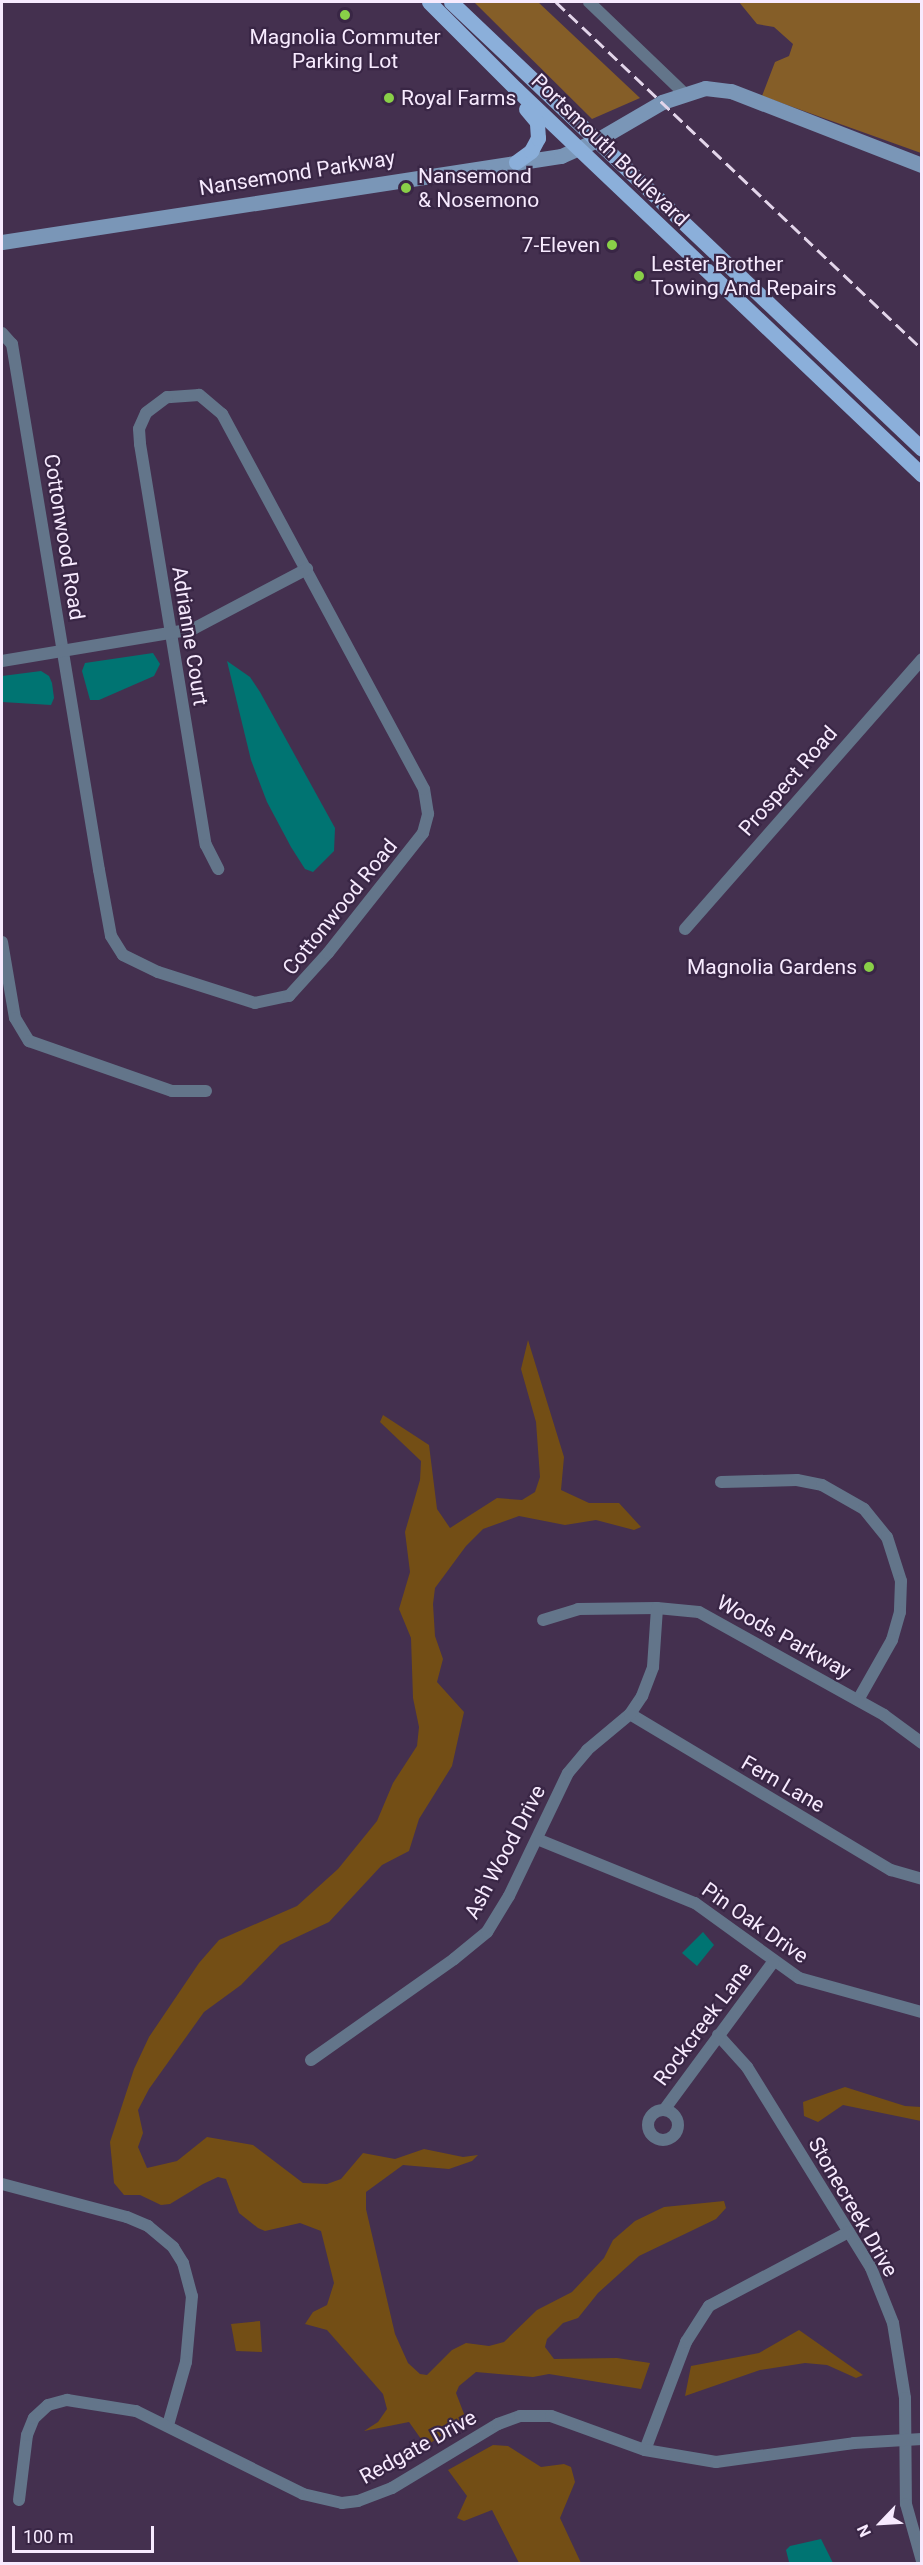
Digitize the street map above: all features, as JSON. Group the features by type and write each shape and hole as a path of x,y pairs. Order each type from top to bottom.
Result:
{"main road":[{"name":"Portsmouth Boulevard","path":"429,2 579,150 921,475"},
{"name":"Portsmouth Boulevard","path":"451,2 921,449"},
{"path":"485,58 537,122 535,145 516,162"},
{"path":"684,93 705,88 731,91 921,165"},
{"name":"Nansemond Parkway","path":"2,242 516,162 579,150 684,93"}],"street":[{"path":"589,2 684,93"},
{"name":"Cottonwood Road","path":"2,333 12,344 99,870 116,947 131,961 179,979 255,1003 278,1001 295,993 379,890 423,833 428,814 418,778 307,570 215,406 199,395 178,394 149,409"},
{"path":"847,404 860,390"},
{"name":"Adrianne Court","path":"149,409 139,429 140,444 206,845 218,869"},
{"path":"2,661 170,633 207,624 307,570"},
{"name":"Prospect Road","path":"685,929 921,659"},
{"path":"2,942 15,1017 29,1041 172,1091 206,1091"},
{"path":"721,1482 797,1480 822,1485 864,1509 887,1537 901,1581 900,1612 892,1640 858,1700"},
{"name":"Woods Parkway","path":"543,1620 578,1609 657,1608 683,1609 715,1618 858,1700 921,1743"},
{"name":"Ash Wood Drive","path":"311,2060 476,1943 495,1922 576,1761 630,1714 642,1696 653,1667 657,1608"},
{"name":"Fern Lane","path":"630,1714 891,1870 921,1879"},
{"name":"Pin Oak Drive","path":"537,1839 695,1903 736,1929 773,1962 819,1986 921,2012"},
{"name":"Rockcreek Lane","path":"664,2110 773,1962"},
{"name":"Stonecreek Drive","path":"718,2035 747,2067 871,2268 893,2323 903,2367 906,2504 921,2561"},
{"path":"2,2184 127,2217 148,2226 173,2247 183,2263 192,2296 183,2382 168,2425"},
{"path":"645,2450 686,2342 710,2306 849,2232"},
{"name":"Redgate Drive","path":"19,2500 30,2426 48,2405 82,2400 136,2411 303,2494 342,2503 373,2497 392,2488 498,2424 520,2416 551,2416 645,2450 716,2462 904,2439 921,2439"}],"shaded area":[{"path":"474,2 538,2 640,98 592,119"},
{"path":"739,2 921,2 921,153 762,96 775,62 789,56 793,44 774,27 757,24"},
{"path":"153,653 160,664 154,676 99,700 90,700 82,671 85,663"},
{"path":"227,661 250,677 260,692 335,828 334,851 313,872 305,869 267,802 251,760"},
{"path":"41,671 49,676 52,683 54,698 51,705 2,702 2,676"},
{"path":"528,1340 564,1457 561,1490 589,1503 619,1503 641,1527 634,1530 596,1520 565,1525 519,1516 483,1529 466,1546 435,1588 433,1604 435,1636 443,1659 437,1682 464,1712 452,1766 419,1819 409,1851 382,1865 329,1922 280,1945 241,1985 204,2012 149,2089 138,2110 143,2133 138,2147 147,2168 177,2161 207,2137 253,2145 303,2183 327,2184 341,2179 363,2153 395,2159 424,2149 463,2157 478,2155 472,2161 449,2169 403,2165 366,2192 366,2209 395,2334 408,2363 420,2374 427,2375 452,2350 466,2343 489,2346 504,2342 537,2310 572,2292 604,2258 613,2240 635,2221 664,2207 724,2201 726,2208 716,2219 639,2256 598,2293 578,2318 563,2323 547,2339 545,2347 554,2359 617,2358 650,2363 641,2389 549,2374 533,2377 476,2372 459,2386 456,2393 466,2419 426,2446 409,2422 364,2431 378,2422 387,2409 383,2394 327,2330 305,2324 313,2312 327,2305 334,2283 321,2231 300,2223 265,2231 258,2228 239,2213 226,2179 218,2177 170,2204 161,2205 140,2195 124,2195 114,2183 110,2142 134,2069 149,2037 199,1963 219,1940 297,1906 338,1869 377,1821 393,1783 417,1746 419,1727 413,1698 411,1638 399,1609 410,1572 405,1532 420,1480 421,1461 380,1422 383,1415 429,1445 437,1509 450,1528 497,1498 522,1500 535,1492 540,1477 536,1422 521,1369"},
{"path":"703,1932 714,1945 697,1966 682,1953"},
{"path":"845,2087 905,2106 921,2107 921,2121 843,2105 818,2122 804,2116 803,2102"},
{"path":"260,2321 262,2352 236,2351 231,2324"},
{"path":"799,2330 863,2375 856,2378 827,2365 805,2363 760,2370 685,2396 691,2366 759,2353"},
{"path":"493,2445 508,2446 541,2467 564,2464 571,2467 575,2482 560,2518 581,2563 519,2563 492,2510 464,2521 457,2518 467,2496 448,2470"},
{"path":"821,2539 833,2563 789,2562 786,2550 790,2546"}],"railway":[{"path":"556,2 922,349"}],"place":[{"name":"Magnolia Commuter Parking Lot","path":"345,15"},
{"name":"Royal Farms","path":"389,98"},
{"name":"Nansemond & Nosemono","path":"406,188"},
{"name":"7-Eleven","path":"612,245"},
{"name":"Lester Brother Towing And Repairs","path":"639,276"},
{"name":"Magnolia Gardens","path":"869,967"}]}
